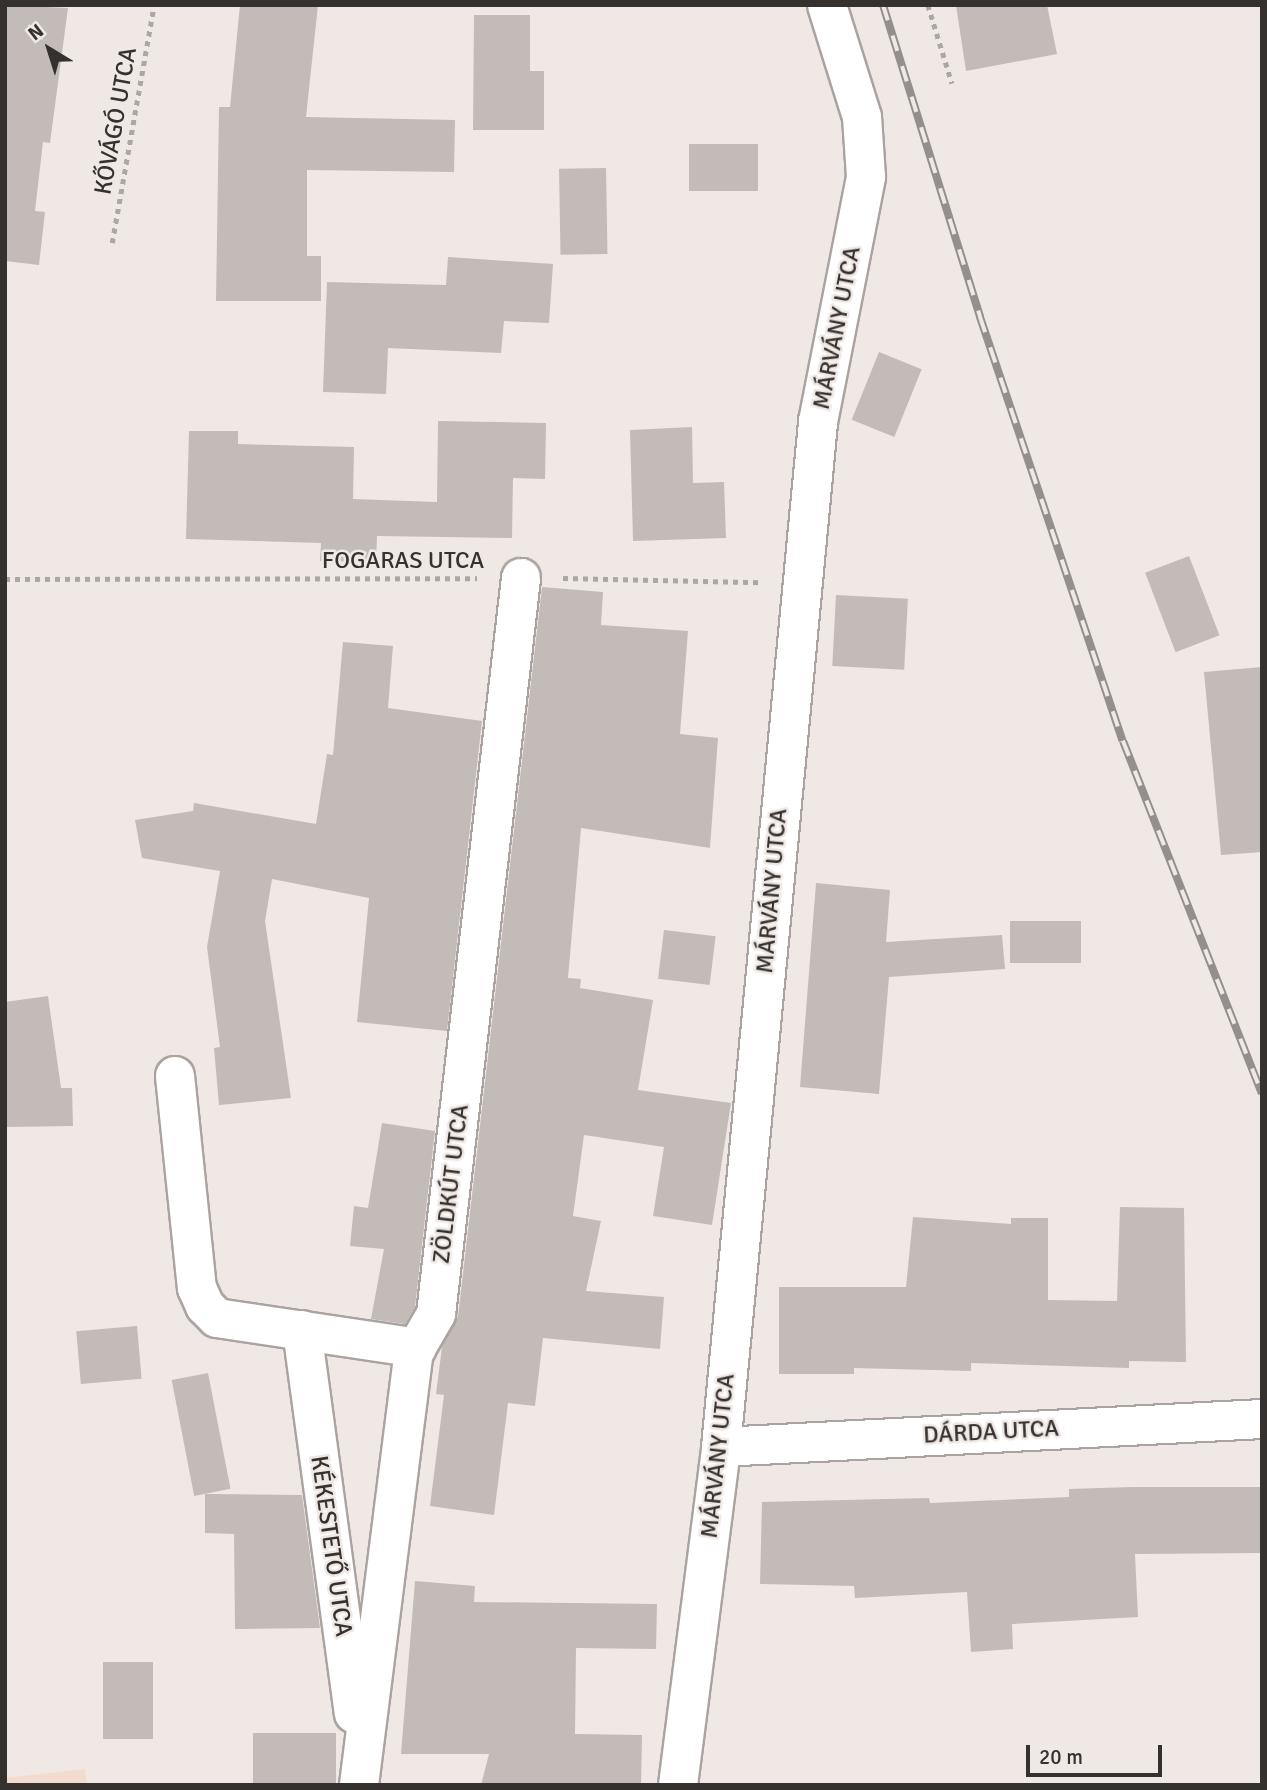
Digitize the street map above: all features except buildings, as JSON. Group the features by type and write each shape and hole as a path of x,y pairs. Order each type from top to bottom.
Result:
{"street":[{"name":"MÁRVÁNY UTCA","path":"678,1785 721,1447 800,583 818,422 866,177 862,117 827,5"},
{"name":"ZÖLDKÚT UTCA","path":"360,1774 417,1348 436,1314 521,578"},
{"path":"175,1076 197,1288 205,1306 217,1318 417,1348"},
{"name":"KÉKESTETŐ UTCA","path":"302,1331 360,1774"},
{"name":"DÁRDA UTCA","path":"721,1447 1262,1419"}],"path":[{"name":"KŐVÁGÓ UTCA","path":"112,243 154,5"},
{"path":"928,5 952,83"},
{"name":"FOGARAS UTCA","path":"5,579 521,578 800,583"}],"shaded area":[{"path":"85,1769 87,1785 5,1785 5,1778"}],"railway":[{"path":"883,5 980,317 1123,741 1262,1094"}]}
